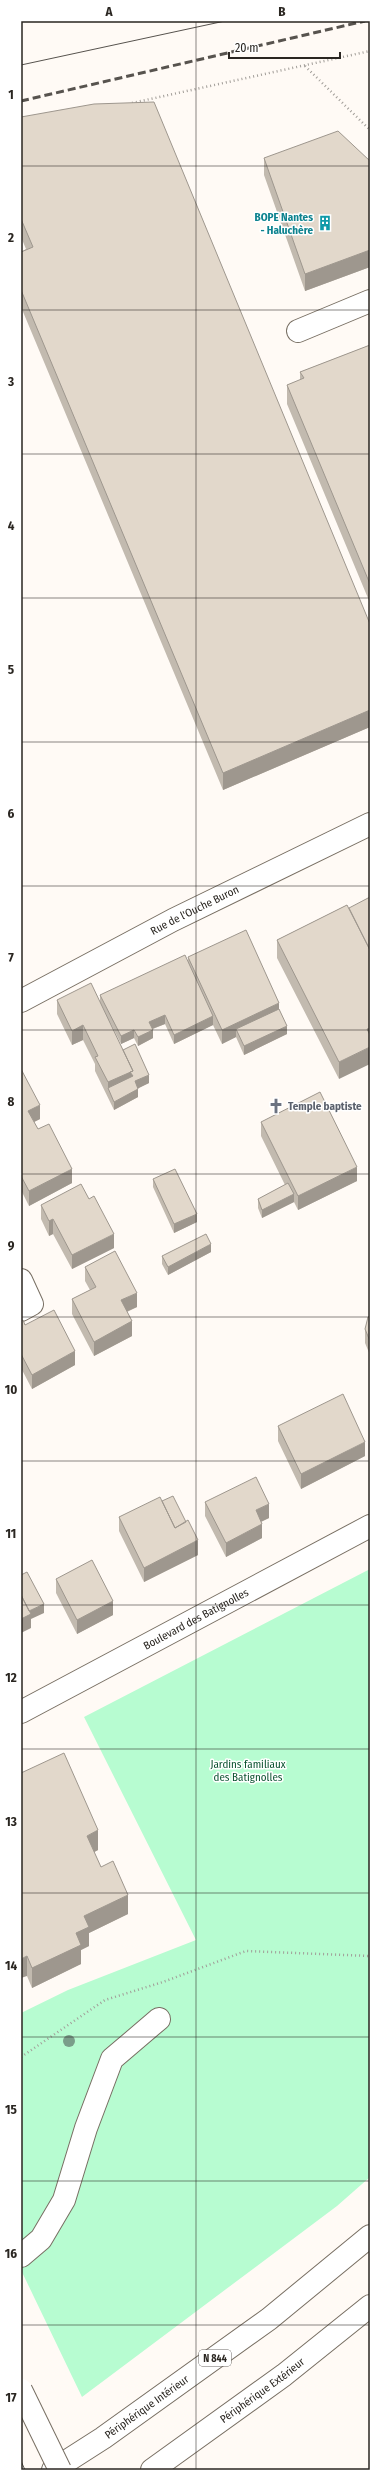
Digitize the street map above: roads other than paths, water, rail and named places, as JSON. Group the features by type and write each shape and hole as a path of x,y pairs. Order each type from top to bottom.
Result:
{"main road":[{"path":"298,331 370,301"},
{"name":"Rue de l'Ouche Buron","path":"21,1001 173,920 370,824"},
{"path":"21,1280 32,1304 21,1310"},
{"name":"Boulevard des Batignolles","path":"21,1712 370,1526"},
{"path":"21,2256 41,2239 64,2200 86,2128 112,2059 159,2019"},
{"name":"Périphérique Intérieur","path":"53,2470 103,2438 269,2319 370,2236"},
{"name":"Périphérique Extérieur","path":"152,2470 284,2375 370,2306"},
{"path":"21,2390 60,2470"}],"tram line":[{"path":"21,65 225,21"},
{"path":"21,2461 25,2470"}],"railway":[{"path":"21,101 365,21"}],"place":[{"name":"BOPE Nantes - Haluchère","path":"325,223"},
{"name":"Temple baptiste","path":"276,1106"}],"park label":[{"name":"Jardins familiaux des Batignolles","path":"248,1770"}]}
